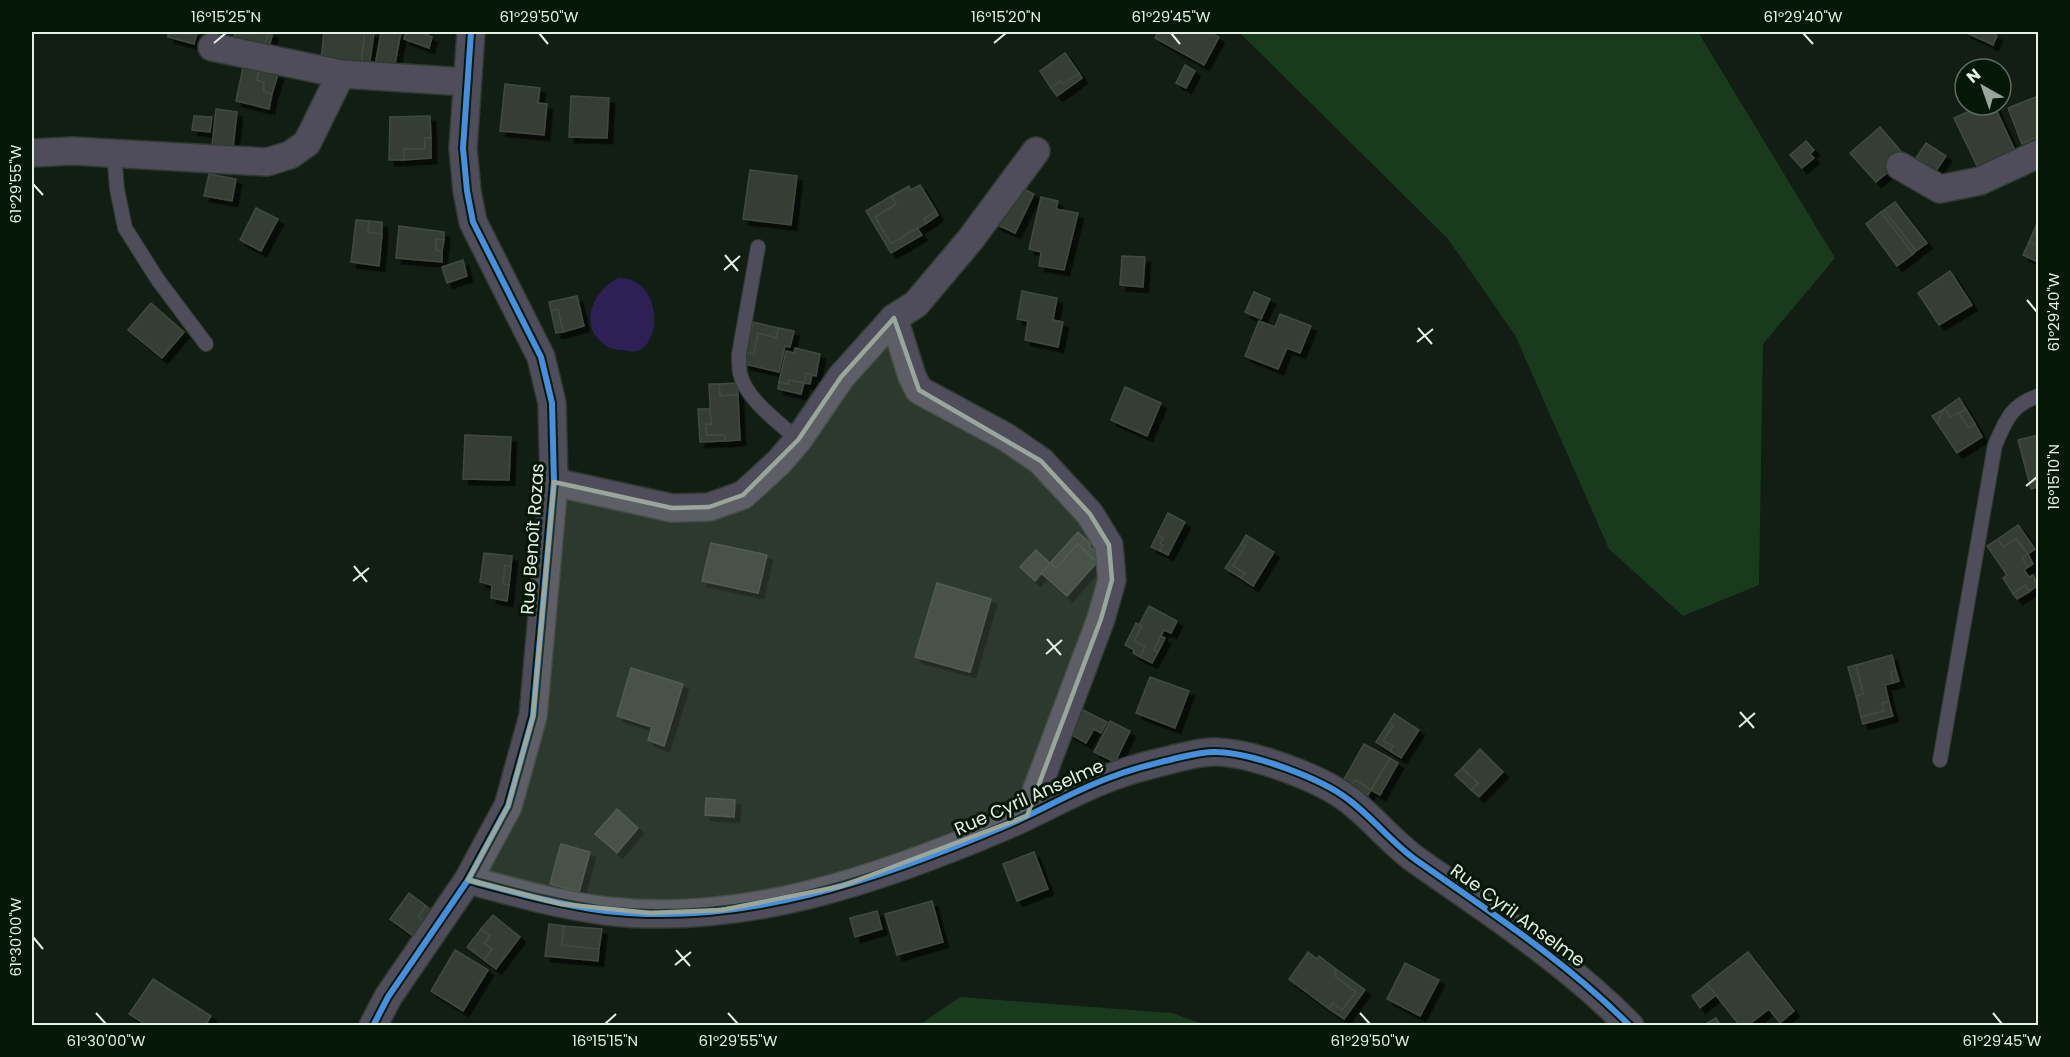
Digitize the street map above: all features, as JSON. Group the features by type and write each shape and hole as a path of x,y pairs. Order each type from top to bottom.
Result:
{"street":[{"name":"Rue Benoît Rozas","path":"373,1026 388,998 468,880 508,806 533,716 554,483 552,403 541,357 473,222 463,148 471,32"},
{"path":"212,47 341,74 467,82"},
{"path":"32,153 73,151 267,162 290,155 307,143 341,74"},
{"path":"554,483 672,508 709,507 743,495 779,462 798,440 841,377 894,318 916,304 970,240 1036,151"},
{"path":"1900,166 1940,189 1980,181 2038,154"},
{"path":"894,318 912,376 919,390 1006,437 1041,461 1090,513 1109,545 1112,580 1101,619 1027,816"},
{"name":"Rue Cyril Anselme","path":"468,880 561,904 609,911 686,913 781,901 842,886 923,859 1027,816 1117,774 1195,754 1216,752 1266,761 1319,782 1347,797 1408,854 1537,945 1589,987 1630,1026"}],"lane":[{"path":"114,153 117,189 125,228 158,280 206,344"},
{"path":"758,247 739,354 740,372 744,386 761,406 798,440"},
{"path":"1940,760 1995,445 2008,417 2024,401 2038,396"}],"highlighted area":[{"path":"894,318 919,390 1041,461 1090,514 1109,545 1112,580 1101,619 1027,816 842,886 722,910 650,913 561,904 468,880 508,806 533,716 554,482 672,508 709,507 743,495 798,440 841,377"}],"green space":[{"path":"1239,32 1698,32 1835,258 1763,344 1759,585 1683,616 1609,549 1515,335 1448,239"},
{"path":"960,997 1172,1013 1206,1025 919,1025"}],"shaded area":[{"path":"618,278 631,280 641,286 649,296 653,307 653,332 648,342 638,351 616,350 608,347 594,334 591,325 590,316 596,298 609,283"}],"building":[{"path":"168,32 190,34 197,32 194,44 168,37"},
{"path":"235,32 269,32 265,44 251,41 249,51 232,45"},
{"path":"269,32 273,32 267,55 249,51 251,41 265,44"},
{"path":"324,32 365,32 361,66 321,60"},
{"path":"365,32 374,33 369,67 361,66"},
{"path":"381,32 401,32 394,69 375,66"},
{"path":"406,32 426,32 425,34 432,37 429,48 404,39"},
{"path":"1158,32 1208,32 1219,37 1204,65 1155,38"},
{"path":"1965,32 1992,32 1997,36 1993,45"},
{"path":"1065,53 1079,73 1063,84 1061,81 1051,88 1040,71"},
{"path":"1185,65 1195,71 1186,88 1176,83"},
{"path":"243,67 259,70 257,80 264,82 264,91 272,94 269,109 236,101"},
{"path":"259,70 278,74 272,94 264,91 264,82 257,80"},
{"path":"1079,73 1082,78 1057,96 1051,88 1061,81 1063,84"},
{"path":"505,84 540,88 538,103 547,104 544,135 500,131"},
{"path":"571,96 609,98 607,138 569,137"},
{"path":"2038,96 2038,137 2022,144 2012,117 2013,106"},
{"path":"216,109 237,112 233,148 212,145"},
{"path":"194,116 212,117 210,132 192,130"},
{"path":"430,116 431,138 425,138 425,149 404,149 404,160 389,160 390,117"},
{"path":"2000,117 2017,155 1980,172 1954,118"},
{"path":"1880,127 1906,157 1876,182 1850,153"},
{"path":"425,138 431,138 431,158 404,160 404,149 425,149"},
{"path":"1806,141 1814,150 1810,154 1814,158 1802,168 1790,155"},
{"path":"1926,143 1946,156 1936,171 1916,158"},
{"path":"750,170 797,176 791,225 743,219"},
{"path":"209,174 236,179 232,201 204,196"},
{"path":"1014,184 1034,194 1015,233 995,224"},
{"path":"920,185 936,211 924,219 927,223 891,244 875,217 896,204 891,196 909,186 911,190"},
{"path":"891,196 896,204 875,217 891,244 917,228 922,235 891,253 866,211"},
{"path":"1041,197 1058,201 1056,209 1078,213 1064,270 1039,266 1041,252 1029,249"},
{"path":"1895,202 1927,243 1916,251 1884,210"},
{"path":"256,208 278,219 261,251 240,240"},
{"path":"1884,210 1916,251 1913,254 1881,212"},
{"path":"936,211 938,215 927,223 924,219"},
{"path":"1881,212 1913,254 1897,266 1866,224"},
{"path":"356,220 369,221 368,232 382,234 379,266 351,262"},
{"path":"369,221 382,222 382,234 368,232"},
{"path":"2038,221 2038,246 2029,242"},
{"path":"399,226 444,232 444,240 436,239 436,250 442,251 442,262 396,258"},
{"path":"436,239 444,240 442,251 436,250"},
{"path":"2029,242 2038,246 2038,262 2023,255"},
{"path":"1122,256 1145,257 1143,287 1120,285"},
{"path":"463,260 467,276 447,283 442,267"},
{"path":"1950,271 1972,305 1939,325 1918,293"},
{"path":"1022,291 1057,298 1053,320 1063,322 1058,347 1025,340 1028,321 1017,319"},
{"path":"1254,292 1270,299 1261,319 1245,312"},
{"path":"577,296 584,326 563,332 558,309 551,311 549,302"},
{"path":"151,303 184,332 162,358 128,330"},
{"path":"558,309 563,332 556,333 551,311"},
{"path":"1280,314 1311,326 1300,353 1287,348 1278,369 1245,356 1259,321 1275,327"},
{"path":"753,322 779,328 776,338 758,333 754,354 746,353"},
{"path":"779,328 794,331 790,347 785,346 779,372 744,364 746,353 754,354 758,333 776,338"},
{"path":"795,348 820,354 816,376 806,373 804,383 789,380 788,384 779,382 786,351 794,353"},
{"path":"806,373 812,375 810,384 804,383"},
{"path":"789,380 804,383 801,394 778,389 779,382 788,384"},
{"path":"737,383 738,395 720,396 719,384"},
{"path":"709,384 719,384 720,396 738,395 740,440 725,441 725,435 706,435 706,424 711,424"},
{"path":"1125,387 1161,403 1147,436 1111,420"},
{"path":"1959,398 1966,409 1950,417 1945,408"},
{"path":"1945,408 1950,417 1959,413 1969,428 1975,424 1982,437 1957,453 1937,423"},
{"path":"698,409 710,409 711,424 706,424 706,435 725,435 725,441 700,442"},
{"path":"1944,409 1937,423 1932,416"},
{"path":"1966,409 1975,424 1969,428 1959,413"},
{"path":"465,435 511,437 509,480 463,479"},
{"path":"2038,435 2038,487 2031,489 2018,440"},
{"path":"1168,513 1185,522 1168,555 1160,551 1163,538 1157,535"},
{"path":"2018,525 2035,549 2028,554 2016,539 2003,547 1998,539"},
{"path":"1078,532 1102,557 1097,562 1078,544 1056,568 1050,563"},
{"path":"1157,535 1163,538 1160,551 1151,547"},
{"path":"1246,535 1274,552 1253,586 1241,578 1245,573 1233,566 1245,546 1241,544"},
{"path":"1998,539 2003,547 2016,539 2028,554 2022,558 2028,567 2024,570 2029,577 2033,575 2038,585 2029,592 2025,585 2013,594 2003,578 2007,575 1987,546"},
{"path":"711,543 767,555 758,593 702,581"},
{"path":"1078,544 1097,562 1067,596 1041,573 1050,563 1056,568"},
{"path":"1241,544 1245,546 1233,566 1245,573 1241,578 1225,568"},
{"path":"1036,550 1050,563 1035,581 1020,567"},
{"path":"484,553 512,556 511,567 505,565 503,584 509,585 507,601 491,598 492,585 480,582"},
{"path":"2028,554 2033,564 2028,567 2022,558"},
{"path":"505,565 511,567 509,585 503,584"},
{"path":"937,583 991,599 970,672 915,657"},
{"path":"2025,585 2029,592 2017,599 2013,594"},
{"path":"1149,606 1177,621 1171,633 1164,630 1154,650 1158,652 1152,663 1140,657 1145,646 1134,641"},
{"path":"1136,623 1142,626 1134,641 1145,646 1140,657 1125,645"},
{"path":"1161,636 1165,638 1158,652 1154,650"},
{"path":"1892,655 1896,671 1891,672 1893,683 1885,685 1889,702 1882,703 1884,711 1861,717 1856,696 1863,694 1856,665"},
{"path":"1856,665 1863,694 1856,696 1848,667"},
{"path":"631,668 683,684 664,746 648,740 652,727 617,716"},
{"path":"1896,671 1899,681 1893,683 1891,672"},
{"path":"1150,677 1189,691 1175,728 1136,713"},
{"path":"1889,702 1893,716 1863,724 1861,717 1884,711 1882,703"},
{"path":"1081,709 1107,722 1101,733 1094,729 1086,743 1068,733"},
{"path":"1394,714 1419,730 1401,758 1390,751 1393,746 1383,741 1393,725 1389,722"},
{"path":"1110,721 1130,731 1115,762 1094,752"},
{"path":"1389,722 1393,725 1383,741 1393,746 1390,751 1376,742"},
{"path":"1364,744 1390,758 1371,790 1355,780 1352,786 1343,781"},
{"path":"1480,749 1503,772 1479,797 1471,790 1478,783 1462,768"},
{"path":"1390,758 1398,763 1380,795 1371,790"},
{"path":"1462,768 1478,783 1471,790 1455,775"},
{"path":"1355,780 1371,790 1368,795 1352,786"},
{"path":"706,798 735,800 734,817 705,815"},
{"path":"617,809 638,828 617,853 595,834"},
{"path":"561,844 590,852 579,892 550,884"},
{"path":"1034,852 1048,889 1017,901 1003,864"},
{"path":"409,893 426,906 418,916 423,920 413,936 390,919"},
{"path":"932,901 943,942 897,955 885,914"},
{"path":"426,906 431,910 423,920 418,916"},
{"path":"877,911 882,929 855,937 850,918"},
{"path":"493,915 520,937 496,969 484,960 492,949 484,943 490,936 481,929"},
{"path":"549,924 564,926 562,945 599,949 598,961 545,956"},
{"path":"564,926 602,929 599,949 562,945"},
{"path":"481,929 490,936 484,943 492,949 484,960 467,947"},
{"path":"455,950 488,970 463,1011 431,991"},
{"path":"1308,952 1317,959 1319,956 1336,969 1335,976 1356,992 1342,1010 1333,1003 1329,1009 1289,979"},
{"path":"1748,952 1794,1011 1780,1023 1769,1009 1747,1026 1740,1026 1707,984"},
{"path":"1405,963 1439,980 1420,1016 1387,999"},
{"path":"1336,969 1365,990 1344,1019 1329,1009 1333,1003 1342,1010 1356,992 1335,976"},
{"path":"153,979 211,1016 205,1026 148,1026 129,1014"},
{"path":"1707,984 1716,995 1700,1008 1692,996"},
{"path":"1716,1018 1721,1026 1702,1026"}],"cycle path":[{"path":"373,1026 388,997 468,880 508,806 533,716 554,482 552,403 541,357 473,222 463,148 471,32"},
{"path":"468,880 554,902 606,911 657,914 709,912 760,905 810,894 910,864 958,846 1088,786 1131,770 1200,753 1232,753 1304,775 1349,800 1407,853 1554,959 1630,1026"}]}
